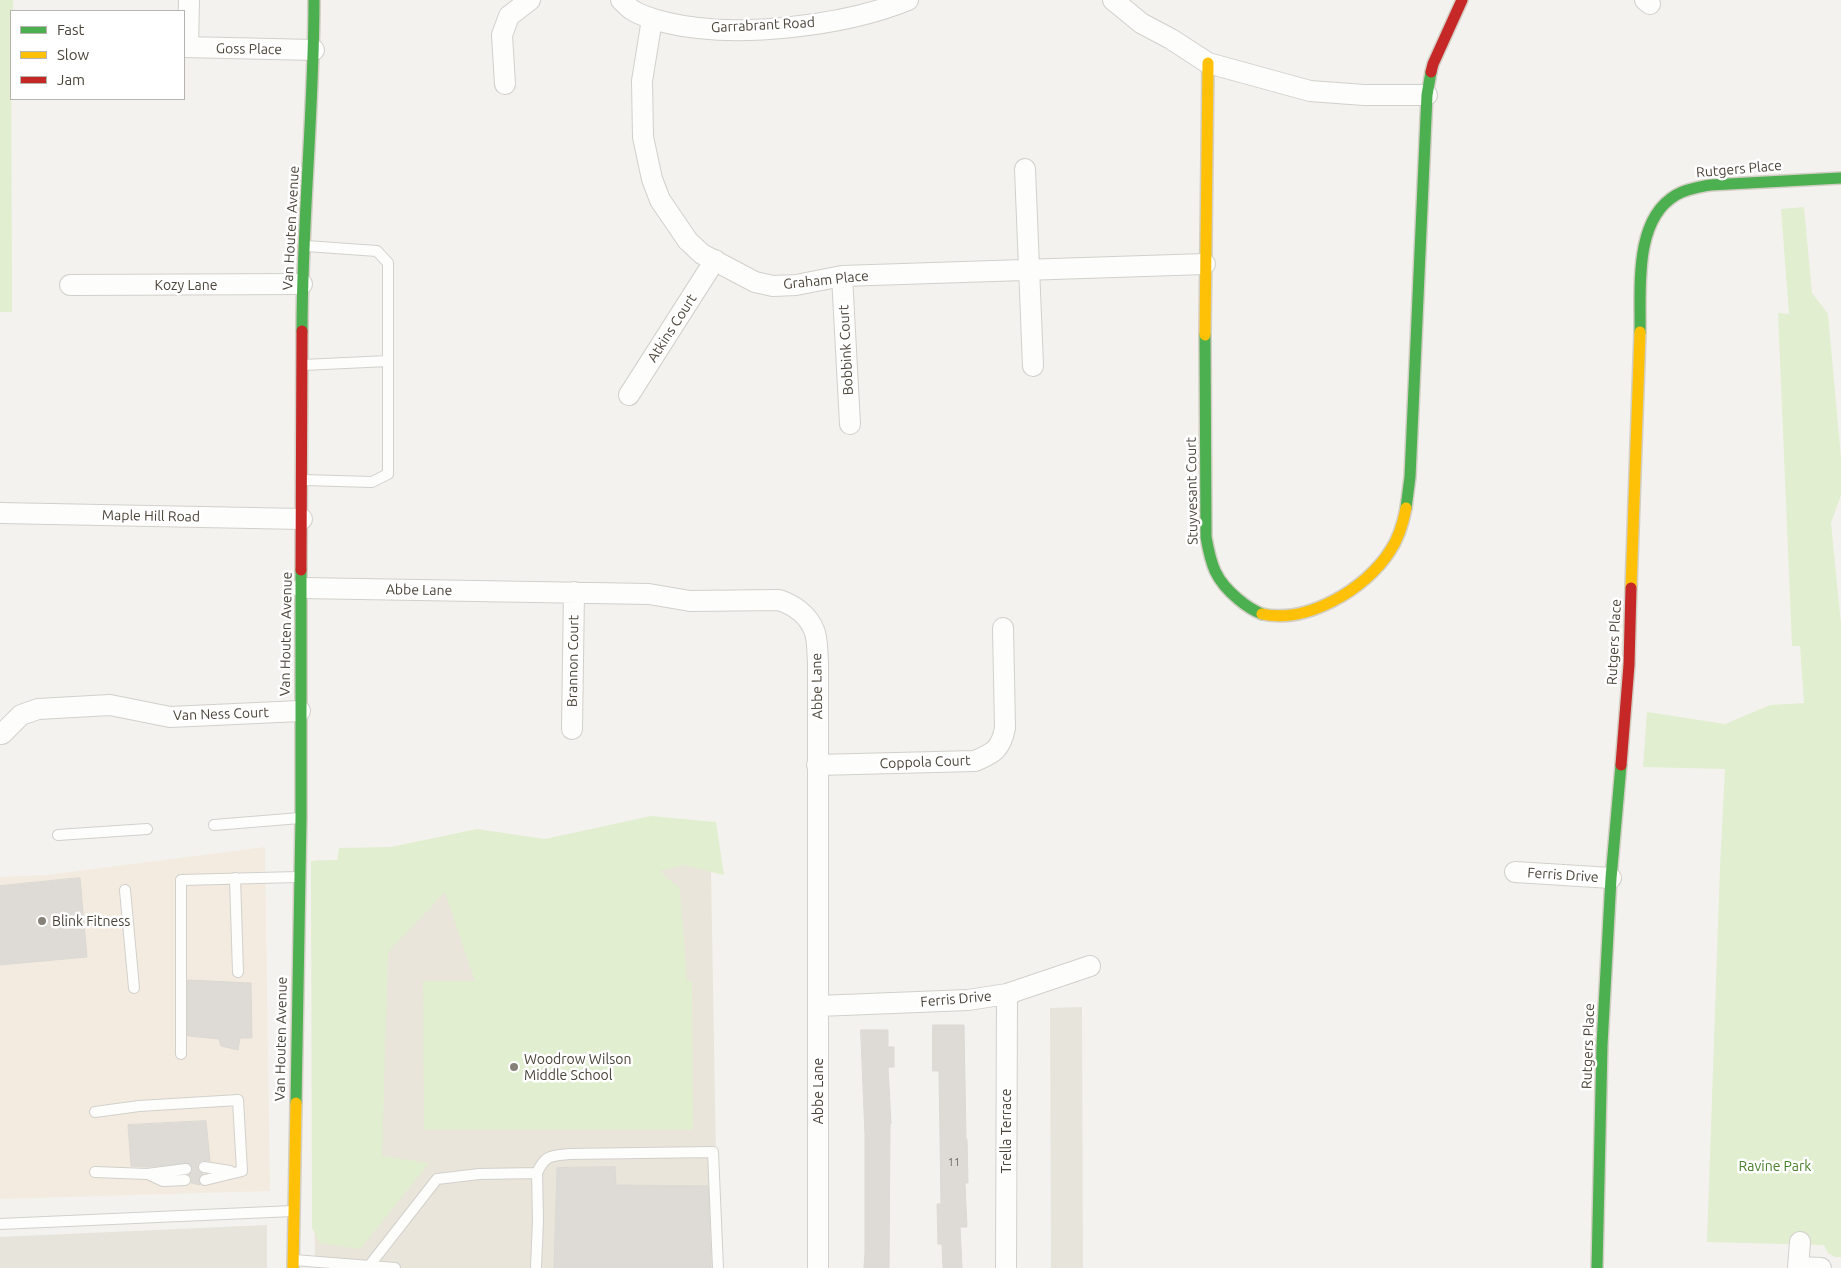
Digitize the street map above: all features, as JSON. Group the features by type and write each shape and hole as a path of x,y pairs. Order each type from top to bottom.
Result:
{"street":[{"path":"186,47 189,0"},
{"name":"Van Houten Avenue","path":"293,1264 301,818 302,284 314,50 314,0"},
{"path":"505,84 502,35 509,16 530,0"},
{"name":"Garrabrant Road","path":"621,0 633,10 652,19 684,26 720,30 782,27 825,22 877,12 908,0"},
{"path":"1113,0 1142,23 1208,63 1310,91 1364,95 1427,95"},
{"name":"Stuyvesant Court","path":"1208,63 1205,264 1206,537 1214,572 1231,594 1245,605 1258,613 1277,616 1316,610 1336,601 1358,585 1375,569 1398,537 1404,517 1410,477 1427,95 1433,64 1462,0"},
{"name":"Graham Place","path":"652,19 642,81 641,120 648,163 660,200 688,242 702,254 755,282 774,286 796,285 842,276 1205,264"},
{"name":"Goss Place","path":"186,47 314,50"},
{"path":"1025,169 1033,366"},
{"name":"Rutgers Place","path":"1597,1268 1602,1045 1611,878 1628,666 1642,260 1645,240 1651,222 1660,208 1673,197 1689,189 1712,184 1841,178"},
{"name":"Atkins Court","path":"629,395 715,260"},
{"name":"Bobbink Court","path":"842,276 850,424"},
{"name":"Kozy Lane","path":"70,285 302,284"},
{"name":"Maple Hill Road","path":"0,513 302,519"},
{"name":"Abbe Lane","path":"302,588 649,594 690,601 779,600 791,604 805,615 815,631 818,662 818,1268"},
{"name":"Brannon Court","path":"572,729 574,592"},
{"name":"Coppola Court","path":"817,765 975,761 992,754 1002,742 1005,728 1003,628"},
{"name":"Van Ness Court","path":"2,734 21,715 38,709 110,704 170,717 300,711"},
{"name":"Ferris Drive","path":"1515,872 1611,878"},
{"name":"Ferris Drive","path":"818,1006 968,1000 1007,994 1090,966"},
{"name":"Trella Terrace","path":"1006,1268 1007,994"},
{"path":"1800,1242 1798,1268 1821,1268"}],"lane":[{"path":"302,480 372,482 388,474 388,263 377,252 305,246"},
{"path":"303,365 388,361"},
{"path":"214,825 301,818"},
{"path":"58,835 147,829"},
{"path":"181,1054 181,880 299,877"},
{"path":"236,878 238,972"},
{"path":"125,890 134,988"},
{"path":"95,1112 139,1106 238,1100 242,1172 204,1167"},
{"path":"536,1268 537,1173 542,1161 550,1156 569,1154 712,1152 718,1268"},
{"path":"95,1172 147,1174 186,1169"},
{"path":"205,1180 236,1172"},
{"path":"369,1266 437,1179 479,1174 537,1173"},
{"path":"147,1174 163,1181 185,1180"},
{"path":"0,1224 294,1211"},
{"path":"293,1264 395,1268"}],"shaded area":[{"path":"265,847 270,1191 0,1199 0,877 47,875"},
{"name":"Woodrow Wilson Middle School","path":"709,847 718,1268 315,1268 311,861"},
{"path":"1082,1007 1083,1268 1051,1268 1050,1008"},
{"path":"267,1225 267,1268 0,1268 0,1237"}],"green space":[{"path":"0,0 13,0 13,10 10,10 12,312 0,312"},
{"name":"Ravine Park","path":"1804,207 1812,293 1828,314 1841,458 1841,495 1831,523 1841,624 1841,1257 1835,1257 1828,1253 1824,1245 1707,1242 1725,769 1643,767 1647,712 1725,724 1770,705 1804,703 1800,646 1792,646 1778,313 1789,314 1781,209"},
{"name":"Woodrow Wilson Middle School","path":"651,816 716,822 724,875 684,865 660,871 680,889 687,981 692,981 693,1130 424,1130 423,981 475,981 445,892 388,952 382,1156 429,1163 360,1249 320,1243 312,1228 311,861 335,860 337,862 339,848 391,847 477,829 545,839"}],"building":[{"name":"Blink Fitness","path":"80,878 87,957 0,965 0,886"},
{"path":"188,980 251,983 252,1038 240,1038 238,1050 221,1046 219,1039 188,1036"},
{"path":"933,1025 964,1025 968,1183 965,1183 967,1227 960,1227 962,1268 943,1268 942,1244 938,1244 937,1204 941,1204 939,1071 933,1071"},
{"path":"861,1030 888,1030 888,1047 894,1047 894,1067 888,1067 891,1124 889,1268 864,1268 865,1136"},
{"path":"206,1121 210,1161 202,1160 197,1165 198,1170 203,1174 198,1179 200,1185 191,1183 192,1179 189,1175 193,1168 188,1163 147,1167 131,1166 128,1125"},
{"path":"615,1167 616,1185 708,1186 711,1268 554,1268 557,1168"}],"traffic: fast":[{"path":"302,331 314,0"},
{"path":"1406,508 1410,477 1427,95 1431,72"},
{"path":"1640,332 1640,277 1646,238 1652,221 1662,206 1676,195 1710,185 1841,178"},
{"path":"1205,335 1206,537 1208,547 1212,564 1224,585 1243,603 1262,614"},
{"path":"296,1103 301,818 301,570"},
{"path":"1597,1268 1602,1045 1611,878 1621,765"}],"traffic: slow":[{"path":"1205,335 1208,63"},
{"path":"1631,588 1640,332"},
{"path":"1262,614 1279,616 1298,614 1334,600 1351,590 1366,578 1390,551 1400,531 1406,508"},
{"path":"293,1268 296,1103"}],"traffic: jam":[{"path":"1431,72 1462,0"},
{"path":"301,570 302,331"},
{"path":"1621,765 1629,665 1631,588"}],"place":[{"name":"Blink Fitness","path":"42,921"},
{"name":"Woodrow Wilson Middle School","path":"514,1067"}]}
